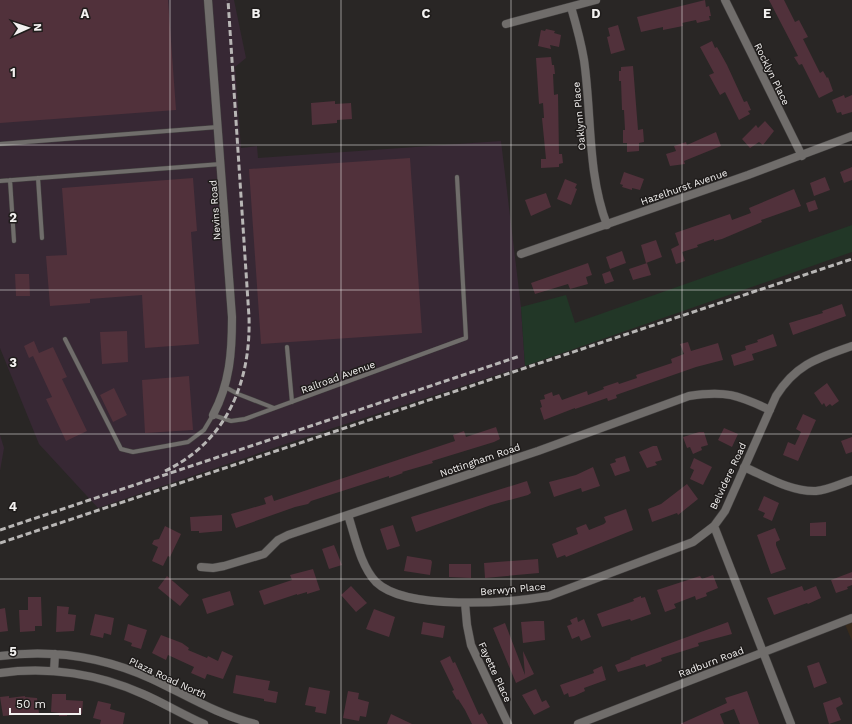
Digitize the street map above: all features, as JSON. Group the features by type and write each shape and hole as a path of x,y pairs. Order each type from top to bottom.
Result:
{"street":[{"name":"Nevins Road","path":"208,0 232,317 231,360 225,387 213,415"},
{"path":"506,24 596,0"},
{"name":"Rocklyn Place","path":"725,0 802,156"},
{"name":"Oaklynn Place","path":"571,6 584,60 594,172 598,196 607,224"},
{"name":"Hazelhurst Avenue","path":"521,254 802,156 852,136"},
{"name":"Belvidere Road","path":"714,526 725,511 780,390 794,373 818,358 852,346"},
{"name":"Nottingham Road","path":"201,567 213,568 224,566 264,554 278,540 288,535 538,451 689,396 710,393 725,393 749,400 770,410"},
{"path":"744,467 793,488 805,490 829,488 852,480"},
{"name":"Berwyn Place","path":"348,515 366,566 377,582 386,589 406,596 441,602 466,603 534,598 563,591 693,542 714,526"},
{"path":"714,526 765,652 791,724"},
{"name":"Fayette Place","path":"466,603 470,645 508,724"},
{"name":"Radburn Road","path":"578,724 852,618"},
{"path":"54,671 55,654"},
{"name":"Plaza Road North","path":"0,656 55,654 106,662 138,672 221,713 255,724"},
{"path":"0,673 54,671 86,675 116,683 145,694 204,724"}],"lane":[{"path":"0,144 218,127"},
{"path":"0,181 221,164"},
{"name":"Railroad Avenue","path":"213,415 224,420 238,421 275,409 466,338 457,177"},
{"path":"38,178 42,238"},
{"path":"10,180 14,241"},
{"path":"65,338 121,449 133,452 188,442 204,430 213,415"},
{"path":"287,347 292,402"},
{"path":"225,387 275,409"}],"shaded area":[{"path":"0,0 234,0 246,58 235,67 241,148 257,146 258,158 501,141 521,307 525,366 324,431 98,508 39,444 0,348"},
{"path":"0,435 4,448 0,471"},
{"path":"852,618 852,641 844,622"}],"green space":[{"path":"852,225 852,252 525,366 521,307 566,295 575,323"}],"building":[{"path":"0,0 168,0 176,110 0,123"},
{"path":"705,0 706,7 709,6 711,16 709,16 710,20 697,23 696,20 682,23 683,26 663,30 663,27 641,32 637,17"},
{"path":"769,0 784,0 795,22 799,20 808,37 803,39 820,73 823,71 827,78 828,77 833,91 819,98 802,64 799,65 794,57 798,56"},
{"path":"618,25 625,50 611,54 607,37 610,36 608,28"},
{"path":"546,29 555,31 554,33 561,35 559,47 550,45 551,49 538,46 541,30 545,31"},
{"path":"712,41 727,65 744,102 747,101 751,110 748,111 750,114 739,120 725,92 720,95 709,75 714,73 700,47"},
{"path":"551,57 555,74 553,74 554,95 558,94 559,154 562,154 563,163 559,164 559,167 541,168 541,159 546,159 542,118 544,118 543,103 539,104 536,58"},
{"path":"633,66 638,130 643,129 644,142 639,143 639,151 627,152 627,143 623,143 623,130 625,130 624,110 622,110 621,81 619,81 619,71 621,71 621,67"},
{"path":"844,95 845,98 852,95 852,112 842,115 841,112 837,113 832,100"},
{"path":"335,101 335,104 351,103 352,119 337,120 337,123 312,125 311,103"},
{"path":"765,121 774,131 763,145 759,142 750,148 742,139 756,125 758,128"},
{"path":"716,132 721,146 684,161 685,164 670,166 666,154 676,151 674,146 686,142 687,145"},
{"path":"410,158 422,333 261,344 249,169"},
{"path":"852,167 852,180 844,183 840,172"},
{"path":"624,172 644,179 640,190 632,188 632,190 622,187 623,185 620,184"},
{"path":"825,177 830,190 814,196 810,183"},
{"path":"193,178 197,231 191,232 199,344 145,348 142,295 90,299 90,303 50,306 46,256 67,255 62,188"},
{"path":"565,179 577,184 575,188 577,189 571,205 557,199"},
{"path":"794,189 801,206 761,220 762,222 722,239 714,241 714,239 697,245 698,247 682,252 685,261 676,264 671,249 679,245 675,233 730,214 732,220 751,213 749,208"},
{"path":"546,193 551,207 531,216 525,200"},
{"path":"815,200 818,209 809,212 806,203"},
{"path":"656,240 662,257 646,263 641,245"},
{"path":"622,251 626,263 610,269 606,257"},
{"path":"588,263 592,275 586,277 588,284 570,289 568,284 535,294 531,283"},
{"path":"647,263 651,275 633,280 629,269"},
{"path":"610,271 614,281 605,284 602,274"},
{"path":"15,274 29,274 30,296 16,296"},
{"path":"842,304 846,316 793,335 789,323 823,313 822,311"},
{"path":"127,331 128,362 102,364 100,332"},
{"path":"773,334 777,346 752,354 754,360 734,366 731,355 746,350 745,346 758,342 757,340"},
{"path":"34,341 39,353 53,347 67,377 62,379 87,431 66,441 46,399 52,397 33,356 29,358 24,346"},
{"path":"688,342 691,351 718,343 723,360 696,367 616,395 617,398 608,401 607,398 544,420 540,408 542,407 540,400 545,399 544,395 552,392 553,396 559,394 562,400 587,391 588,395 604,389 603,387 637,378 636,375 672,363 671,359 684,354 680,344"},
{"path":"189,376 193,430 145,433 142,380"},
{"path":"827,383 839,401 832,406 830,404 826,407 824,403 822,405 814,393"},
{"path":"114,388 127,415 113,422 100,395"},
{"path":"803,414 816,420 798,461 783,455 788,442 795,445 801,432 796,429"},
{"path":"496,427 500,439 494,442 432,461 433,463 402,472 403,473 389,478 389,476 311,501 308,504 295,507 236,528 231,514 266,504 264,498 272,495 274,501 455,441 453,435 464,431 466,437"},
{"path":"724,428 738,434 732,447 718,440"},
{"path":"704,432 708,445 701,447 702,450 693,454 690,447 687,448 683,437"},
{"path":"852,437 852,452 846,454 841,441"},
{"path":"653,446 657,446 662,460 655,462 657,465 647,468 639,452"},
{"path":"625,456 630,471 615,476 610,464 616,462 615,459"},
{"path":"694,458 712,467 703,485 690,479 694,470 690,468"},
{"path":"593,467 600,486 582,492 581,488 554,497 549,482 576,475"},
{"path":"527,481 531,493 528,495 491,505 416,532 411,517"},
{"path":"687,484 698,499 678,515 677,513 652,522 648,509 661,504"},
{"path":"764,496 779,503 772,521 763,517 765,513 758,510"},
{"path":"626,509 633,530 566,557 565,555 557,558 552,544 578,534 576,528 586,524 589,530 604,524 606,522 604,517"},
{"path":"222,515 222,531 199,533 199,531 191,531 190,517"},
{"path":"826,522 826,536 810,536 810,523"},
{"path":"393,525 400,546 387,550 380,529"},
{"path":"165,526 181,534 170,557 168,556 163,566 152,561 158,547 152,544 154,540 159,539"},
{"path":"775,528 780,540 776,542 776,545 786,569 771,574 757,535"},
{"path":"334,545 342,565 329,569 322,549"},
{"path":"407,556 431,560 430,575 404,571"},
{"path":"538,559 539,573 485,578 484,563"},
{"path":"449,564 471,564 471,578 449,577"},
{"path":"313,569 320,590 307,594 307,592 297,594 264,605 259,591 292,580 290,575"},
{"path":"852,572 852,585 847,587 848,589 836,593 831,580"},
{"path":"713,575 718,588 706,593 707,596 696,600 695,596 674,604 676,608 665,612 657,590 700,576 702,579"},
{"path":"167,576 189,595 180,606 158,588"},
{"path":"351,586 367,603 356,612 341,595"},
{"path":"802,586 804,591 816,586 821,598 808,604 807,603 774,615 767,598"},
{"path":"230,591 234,605 207,614 202,599"},
{"path":"641,596 641,598 645,597 651,614 631,621 630,619 602,627 597,614 634,601 633,599"},
{"path":"28,597 41,597 42,626 35,626 35,631 20,632 19,610 28,610"},
{"path":"57,606 69,607 68,614 76,615 74,631 56,632"},
{"path":"5,608 8,631 0,632 0,609"},
{"path":"374,609 395,617 389,637 366,629"},
{"path":"95,614 114,618 111,635 104,633 103,638 90,635"},
{"path":"577,617 578,622 584,619 591,637 581,641 579,636 572,639 567,626 572,624 570,620"},
{"path":"544,621 545,640 523,643 521,622"},
{"path":"423,622 445,626 443,638 421,634"},
{"path":"728,622 732,634 698,643 699,646 661,658 662,661 646,667 645,664 618,672 615,665 631,659 630,658"},
{"path":"505,623 525,675 523,651 534,674 516,683 493,628"},
{"path":"128,624 147,630 141,649 131,646 132,643 124,640"},
{"path":"161,635 182,643 189,648 188,650 207,658 208,656 218,661 222,651 233,656 223,679 207,674 205,679 191,673 194,667 168,655 166,660 152,653"},
{"path":"450,656 453,663 455,662 479,715 482,713 488,724 472,724 465,710 458,699 457,700 452,691 454,690 440,661"},
{"path":"819,662 827,683 814,688 807,666"},
{"path":"602,666 606,680 584,688 585,691 574,696 569,697 568,693 564,695 560,685 594,673 593,670"},
{"path":"236,675 270,681 268,690 278,692 276,703 233,693"},
{"path":"309,687 330,691 326,714 315,712 316,707 305,705"},
{"path":"536,689 542,702 546,700 550,707 534,715 522,695"},
{"path":"348,691 359,693 358,699 369,702 366,717 360,716 359,721 343,718"},
{"path":"747,691 759,724 740,724 734,709 720,714 724,724 680,724 727,703 725,698"},
{"path":"52,694 66,694 66,700 83,701 82,714 67,714 67,716 59,716 59,713 51,712"},
{"path":"9,696 9,698 25,696 37,698 39,713 3,716 0,697"},
{"path":"840,697 843,704 836,708 841,720 829,724 823,703"},
{"path":"98,701 111,704 110,709 125,713 123,724 100,724 101,720 93,718"},
{"path":"391,714 412,724 387,724"}],"railway":[{"path":"165,471 186,459 204,444 219,427 231,408 245,365 249,317 228,0"},
{"path":"0,543 852,259"},
{"path":"0,530 520,356"}]}
